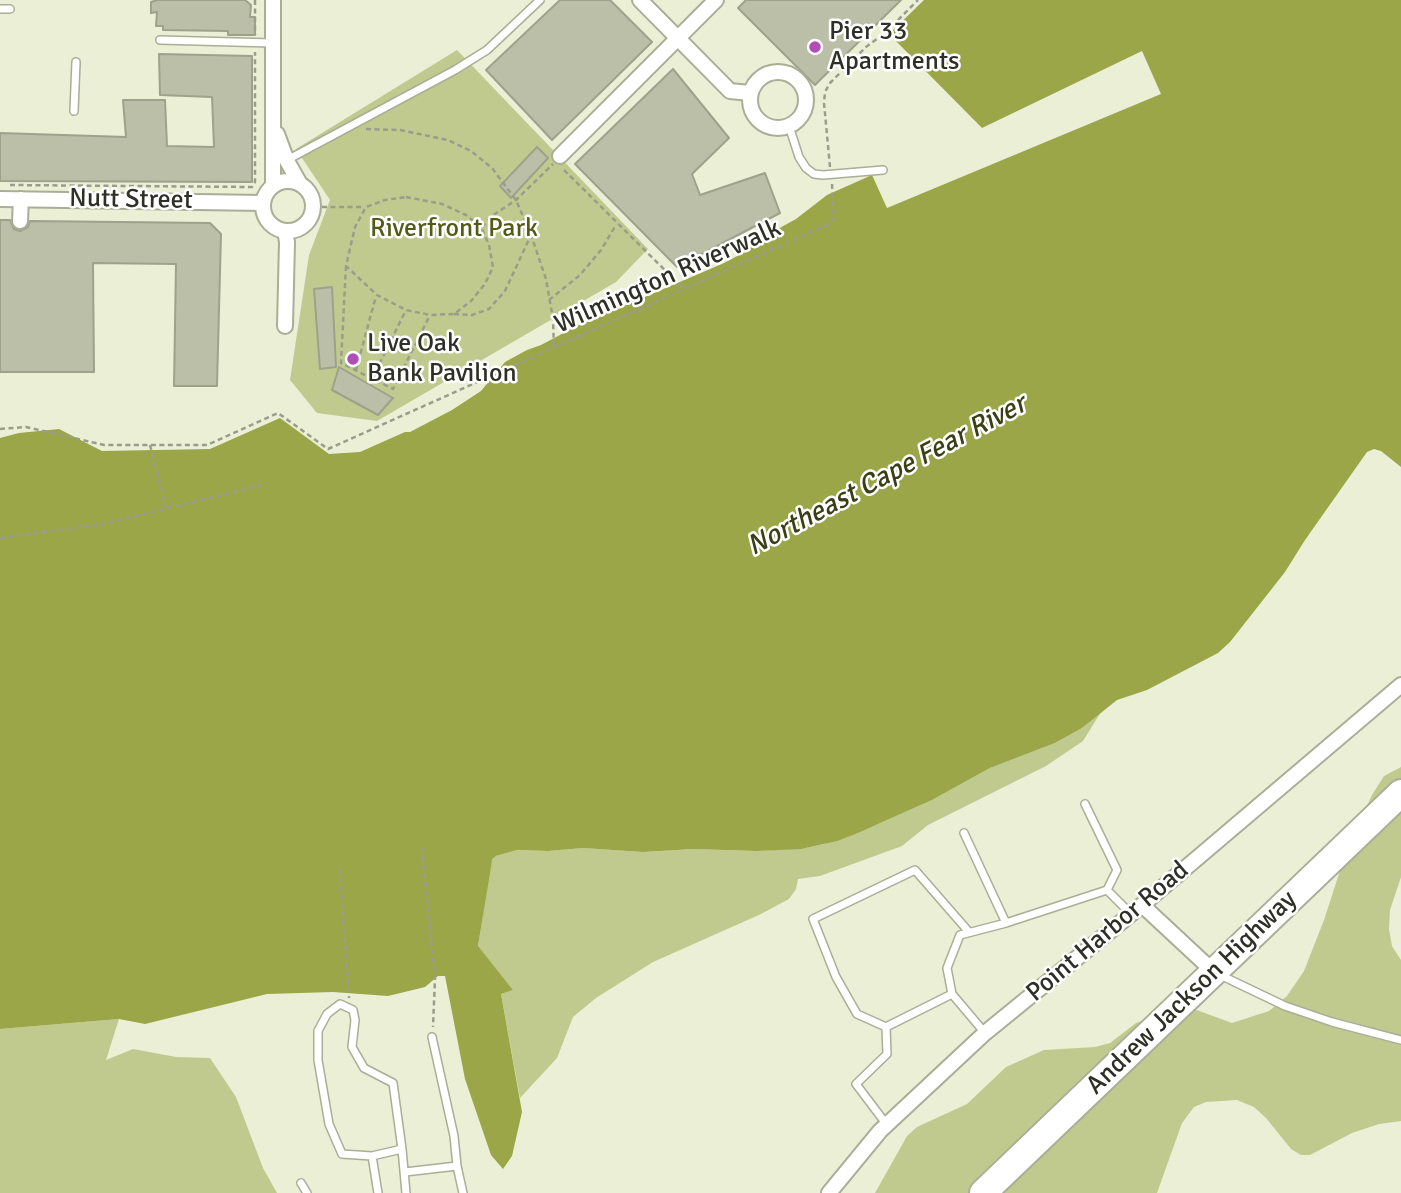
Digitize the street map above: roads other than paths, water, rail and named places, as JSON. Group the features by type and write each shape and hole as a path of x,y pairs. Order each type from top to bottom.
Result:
{"highway":[{"name":"Andrew Jackson Highway","path":"983,1193 1401,793"}],"street":[{"path":"640,0 730,91 750,93"},
{"path":"558,159 716,0"},
{"path":"271,4 273,186"},
{"path":"778,71 796,78 806,94 806,104 797,121 789,126 774,128 760,122 751,109 750,93 760,77 778,71"},
{"path":"274,127 287,161 300,184 307,190 313,205 308,222 302,228 285,231 270,224 265,216 265,196 273,186 282,181 300,184"},
{"name":"Nutt Street","path":"0,199 263,203"},
{"path":"20,220 21,199"},
{"path":"285,231 285,326"},
{"name":"Point Harbor Road","path":"829,1193 887,1125 985,1033 1401,685"},
{"path":"1136,909 1214,972"}],"lane":[{"path":"287,161 487,50 540,0"},
{"path":"0,9 10,9"},
{"path":"160,40 272,43"},
{"path":"74,111 76,62"},
{"path":"789,126 795,149 806,168 814,174 883,170"},
{"path":"985,1033 952,994 947,968 960,935 1107,890 1117,870 1085,804"},
{"path":"964,833 1006,923"},
{"path":"886,1027 857,1014 836,977 813,919 915,870 969,932"},
{"path":"1107,890 1136,909"},
{"path":"1214,972 1285,1006 1332,1023 1401,1040"},
{"path":"886,1027 952,994"},
{"path":"402,1149 372,1156 342,1154 329,1124 318,1060 318,1031 327,1014 340,1004 353,1010 355,1020 352,1047 364,1068 393,1083 402,1149 405,1172 407,1193"},
{"path":"886,1027 887,1054 856,1084 887,1125"},
{"path":"432,1037 454,1136 463,1193"},
{"path":"372,1156 378,1193"},
{"path":"405,1172 457,1166"},
{"path":"300,1183 307,1193"}],"water":[{"name":"Northeast Cape Fear River","path":"924,0 1401,0 1401,467 1381,451 1374,449 1367,452 1285,572 1230,642 1218,653 1147,690 1117,700 1082,728 1055,743 990,768 932,800 858,833 801,849 643,852 583,848 517,850 492,859 478,946 513,990 501,994 522,1112 512,1156 503,1169 491,1155 465,1079 445,976 438,976 425,987 388,996 333,992 267,994 145,1024 119,1019 0,1029 0,438 59,429 102,451 210,449 280,418 329,454 360,452 410,432 452,410 481,391 505,362 527,350 741,254 747,246 796,219 827,195 872,175 887,208 1161,94 1142,51 982,128 889,34"}],"place":[{"name":"Pier 33 Apartments","path":"815,47"},
{"name":"Live Oak Bank Pavilion","path":"353,359"}],"park label":[{"name":"Riverfront Park","path":"454,229"}]}
